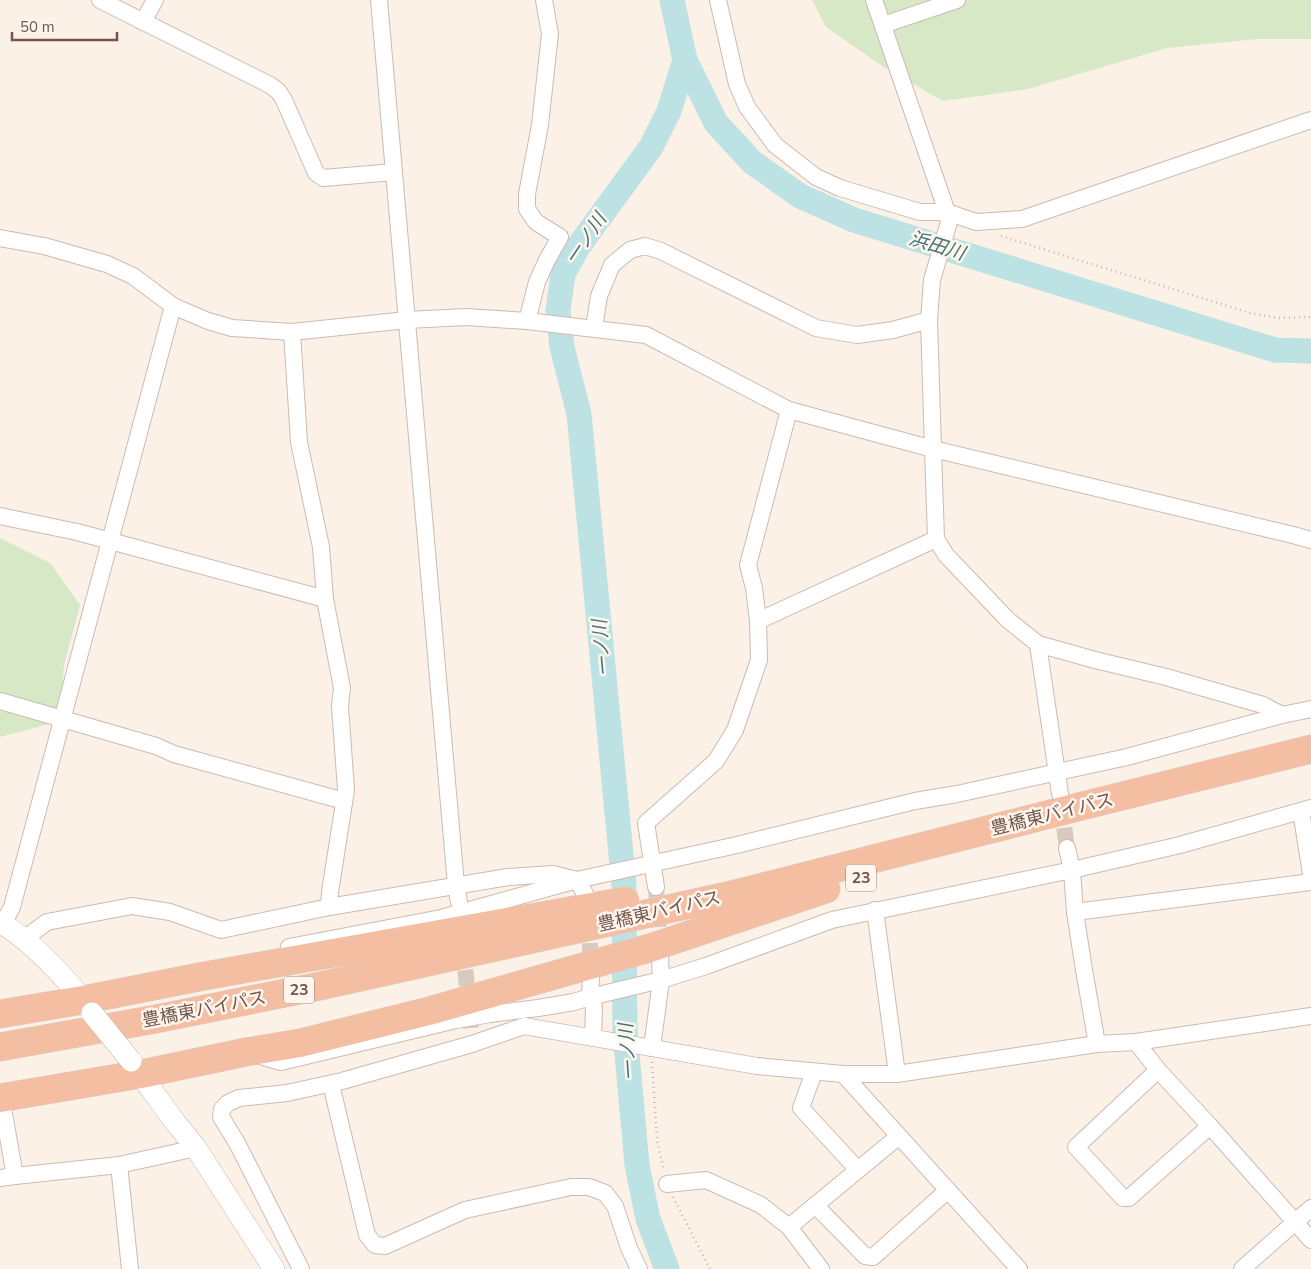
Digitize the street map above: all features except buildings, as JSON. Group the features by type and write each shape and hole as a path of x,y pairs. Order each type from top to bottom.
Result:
{"highway":[{"name":"豊橋東バイパス","path":"653,899 689,889 728,896 1065,802 1311,749"},
{"name":"23","path":"1,1098 136,1068 300,1043 595,970 656,952 798,898 940,853 1065,802"},
{"name":"23","path":"0,1014 88,1006 199,977 653,899"},
{"name":"豊橋東バイパス","path":"0,1047 156,1019 320,986 593,910"}],"street":[{"path":"100,0 270,85 278,91 284,100 316,174 323,178 394,172"},
{"path":"144,22 154,0"},
{"path":"380,0 456,885 459,902"},
{"path":"529,321 537,282 560,237 536,222 527,209 526,194 540,125 550,34 544,0"},
{"path":"718,0 737,84 747,107 775,145 816,177 840,188 920,212 976,222 1022,219 1311,120"},
{"path":"874,0 948,217 932,280 929,320 936,539 946,556 1008,620 1038,644 1175,679 1263,705 1282,715"},
{"path":"883,25 957,0"},
{"path":"0,238 44,246 107,264 133,276 173,306 208,321 232,328 292,332 407,320 466,317 529,321 646,335 789,410 933,448 1311,540"},
{"path":"588,328 612,265 630,250 645,246 661,251 816,328 857,335 893,330 929,320"},
{"path":"173,306 12,907 2,923 41,954 88,1006 196,1148 274,1269"},
{"path":"292,332 299,442 321,547 325,599 342,688 340,706 346,790 329,908"},
{"path":"653,899 648,864 646,823 716,761 735,730 758,660 758,621 754,588 748,565 789,410"},
{"path":"0,516 77,532 325,599"},
{"path":"758,621 936,539"},
{"path":"1038,644 1057,772 1065,802"},
{"path":"0,701 156,746 174,754 344,801"},
{"path":"199,977 213,964 230,959 441,918 577,880 737,845 915,801 958,794 1127,757 1282,715 1311,709"},
{"path":"246,1052 281,1062 456,1020 574,1002 656,982 706,966 832,920 1072,870 1180,845 1306,810 1311,874"},
{"path":"1067,848 1072,870 1074,912 1097,1044"},
{"path":"24,939 46,922 132,906 170,912 221,930 329,908 508,876 553,874 577,880 593,910"},
{"path":"1074,912 1311,882"},
{"path":"875,910 897,1074"},
{"path":"652,1048 656,952"},
{"path":"595,970 594,1007 597,1038"},
{"path":"301,1269 237,1142 221,1117 222,1110 228,1103 239,1098 287,1093 331,1084 472,1036 524,1026 757,1066 843,1074 897,1074 1097,1044 1136,1042 1311,1016"},
{"path":"1136,1042 1158,1070 1311,1240"},
{"path":"1158,1070 1076,1147 1122,1198 1129,1198 1210,1126"},
{"path":"814,1072 801,1108 858,1170"},
{"path":"843,1074 1019,1269"},
{"path":"331,1084 367,1235 375,1245 385,1246 465,1210 571,1187 589,1187 605,1192 615,1206 629,1248 640,1269"},
{"path":"1,1098 7,1177 118,1165 196,1148"},
{"path":"789,1227 899,1136"},
{"path":"118,1165 130,1269"},
{"path":"667,1184 706,1180 761,1205 789,1227 821,1269"},
{"path":"815,1205 865,1256 873,1256 948,1190"},
{"path":"1242,1269 1311,1208"}],"path":[{"path":"976,222 992,234 1250,314 1279,318 1311,317"},
{"path":"652,1048 657,1140 668,1188 710,1269"}],"green space":[{"path":"812,0 1311,0 1311,39 1257,39 1167,48 1028,89 943,101 882,66 826,27"},
{"path":"0,538 50,563 80,605 64,665 60,721 0,737"}],"waterway":[{"name":"浜田川","path":"672,0 685,60 716,123 752,162 800,196 854,220 1275,350 1311,351"},
{"name":"一ノ川","path":"667,1269 648,1219 637,1165 625,1032 624,886 579,414 562,347 558,311 563,274 578,247 651,147 669,111 685,60"}],"tunnel":[{"path":"1061,804 1067,848"},
{"path":"656,887 660,951"},
{"path":"589,919 591,972"},
{"path":"463,946 471,1028"}]}
